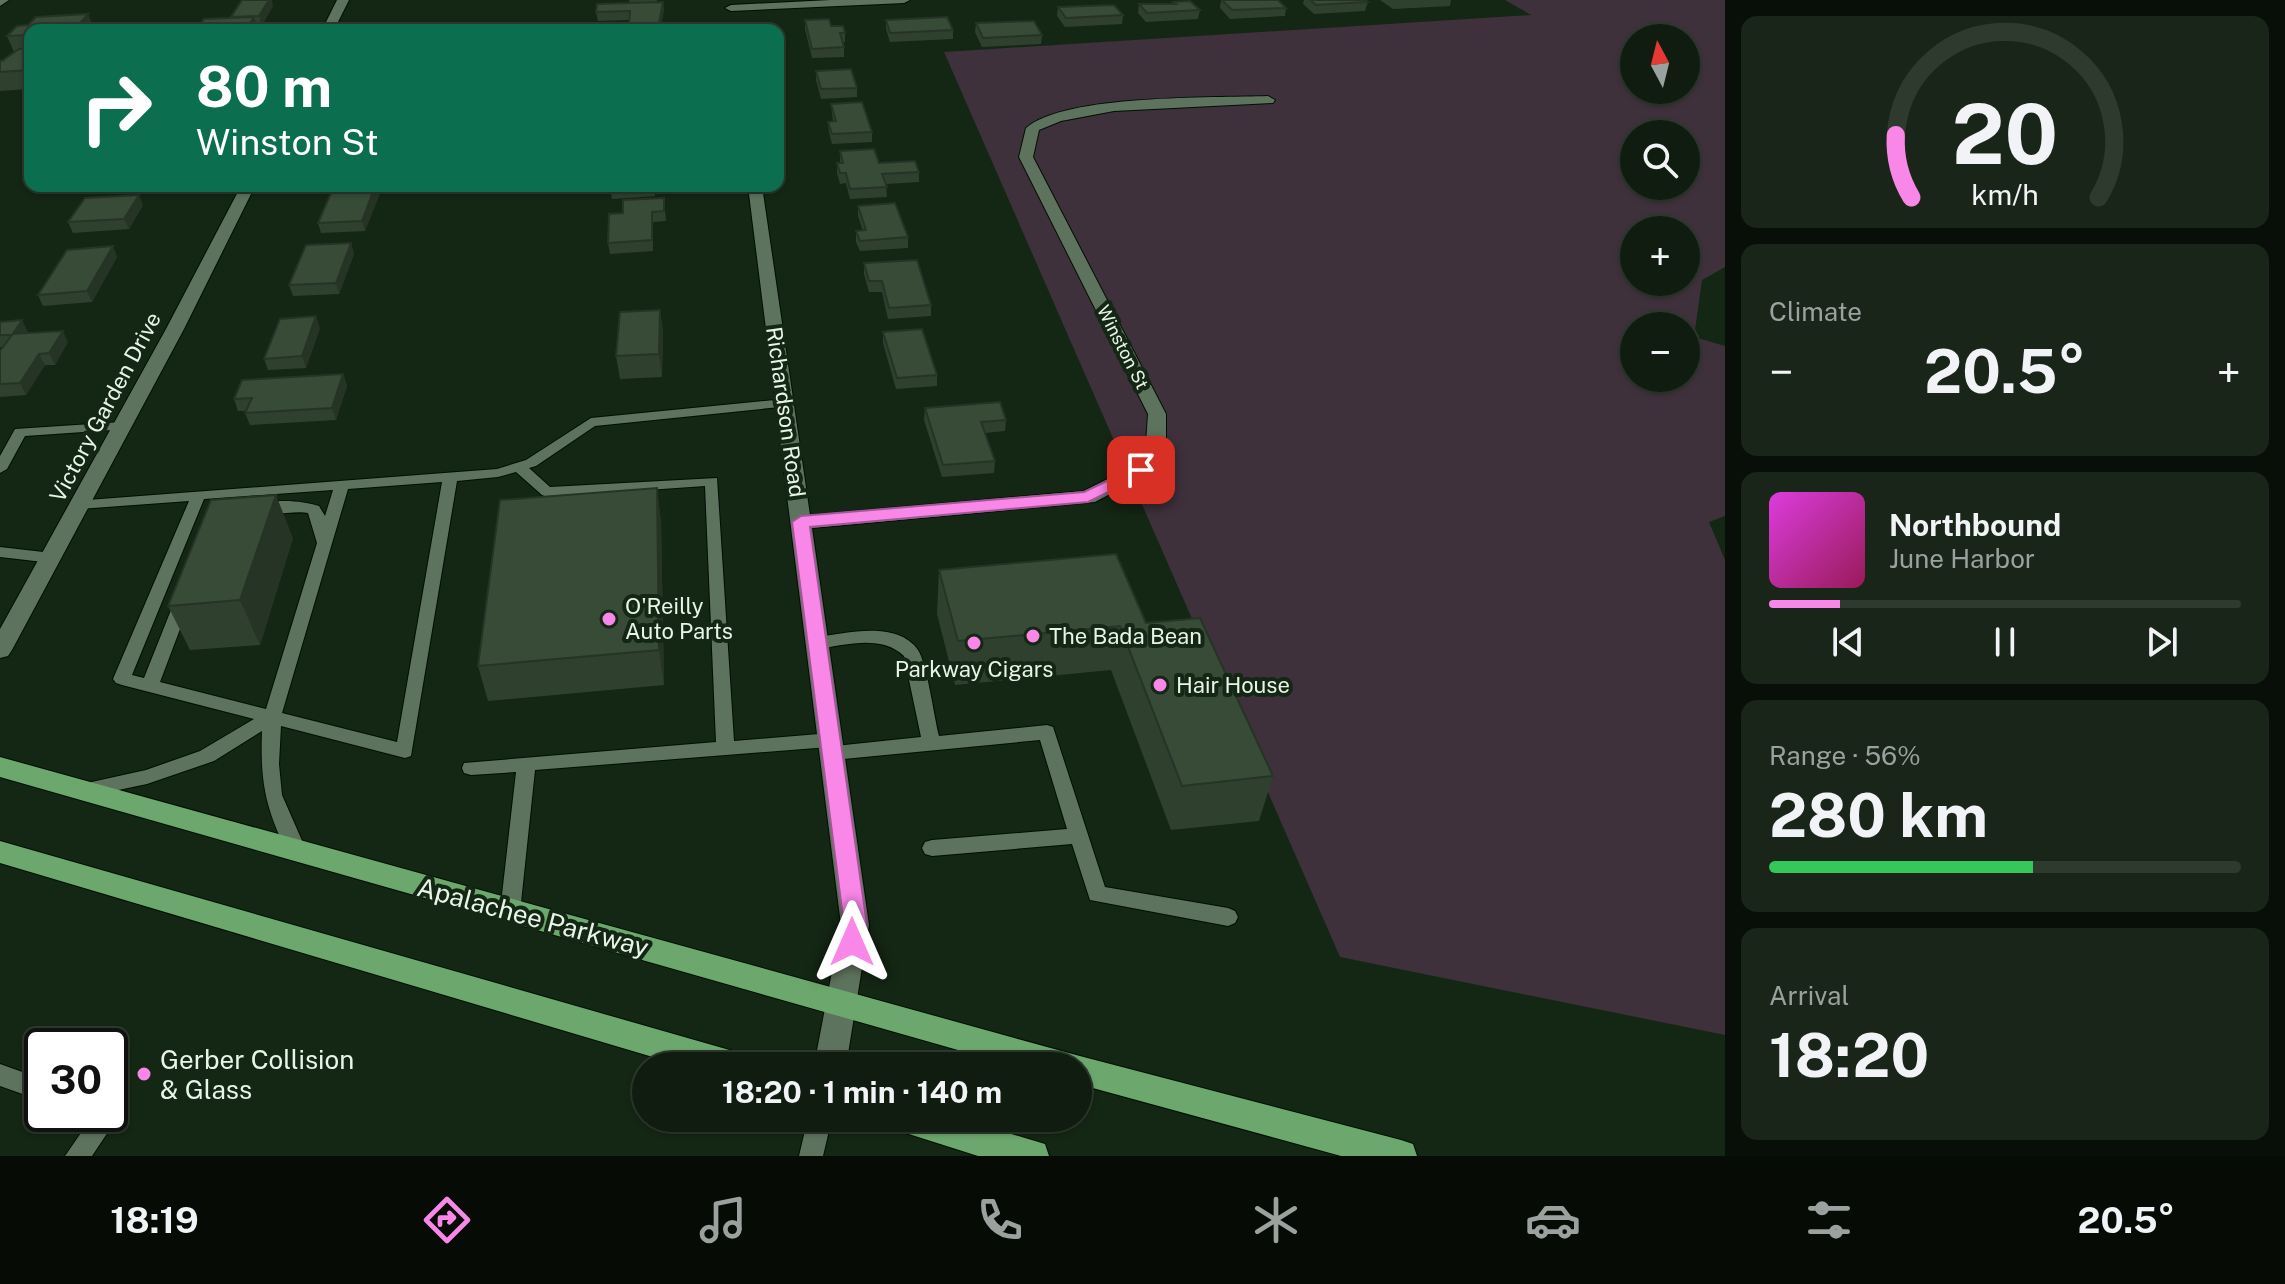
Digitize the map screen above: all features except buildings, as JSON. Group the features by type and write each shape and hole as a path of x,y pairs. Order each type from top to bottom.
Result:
{"main road":[{"name":"Apalachee Parkway","path":"0,767 1015,1052"},
{"path":"0,852 685,1052"},
{"path":"1092,1073 1401,1156"},
{"path":"952,1132 1033,1156"}],"street":[{"path":"331,24 343,0"},
{"path":"731,9 904,0"},
{"name":"Winston St","path":"801,522 1088,497 1141,470 1156,443 1157,414 1026,157 1033,128 1051,118 1086,109 1268,100"},
{"name":"Victory Garden Drive","path":"0,650 52,558 245,192"},
{"name":"Richardson Road","path":"756,192 855,925 832,1052"}],"lane":[{"path":"79,504 498,473 531,463 591,422 785,403"},
{"path":"0,469 20,432 122,426"},
{"path":"519,467 547,492 712,481 725,748"},
{"path":"198,496 122,679 405,751 450,477"},
{"path":"297,852 273,795 270,764 272,717 342,485"},
{"path":"244,513 298,506 314,509 320,521 323,546"},
{"path":"0,552 52,558"},
{"path":"150,686 190,581"},
{"path":"817,643 880,637 894,637 903,642 912,654 931,743"},
{"path":"80,791 147,777 207,756 272,717"},
{"path":"471,768 725,748 931,743 1047,732 1097,894 1228,917"},
{"path":"510,912 526,764"},
{"path":"932,848 1078,836"},
{"path":"0,1075 24,1084"},
{"path":"77,1156 95,1132"},
{"path":"811,1156 817,1132"}],"shaded area":[{"path":"1505,0 1725,0 1725,267 1702,280 1700,294 1700,216 1620,216 1620,296 1700,296 1698,312 1620,312 1620,392 1700,392 1700,339 1725,346 1725,516 1709,522 1725,560 1725,1035 1340,957 944,52 1531,15"}],"place":[{"name":"O'Reilly Auto Parts","path":"609,619"},
{"name":"The Bada Bean","path":"1033,636"},
{"name":"Parkway Cigars","path":"974,643"},
{"name":"Hair House","path":"1160,685"},
{"name":"Gerber Collision & Glass","path":"144,1074"}],"route":[{"path":"852,942 855,925 801,522 1088,497 1141,470"}]}
